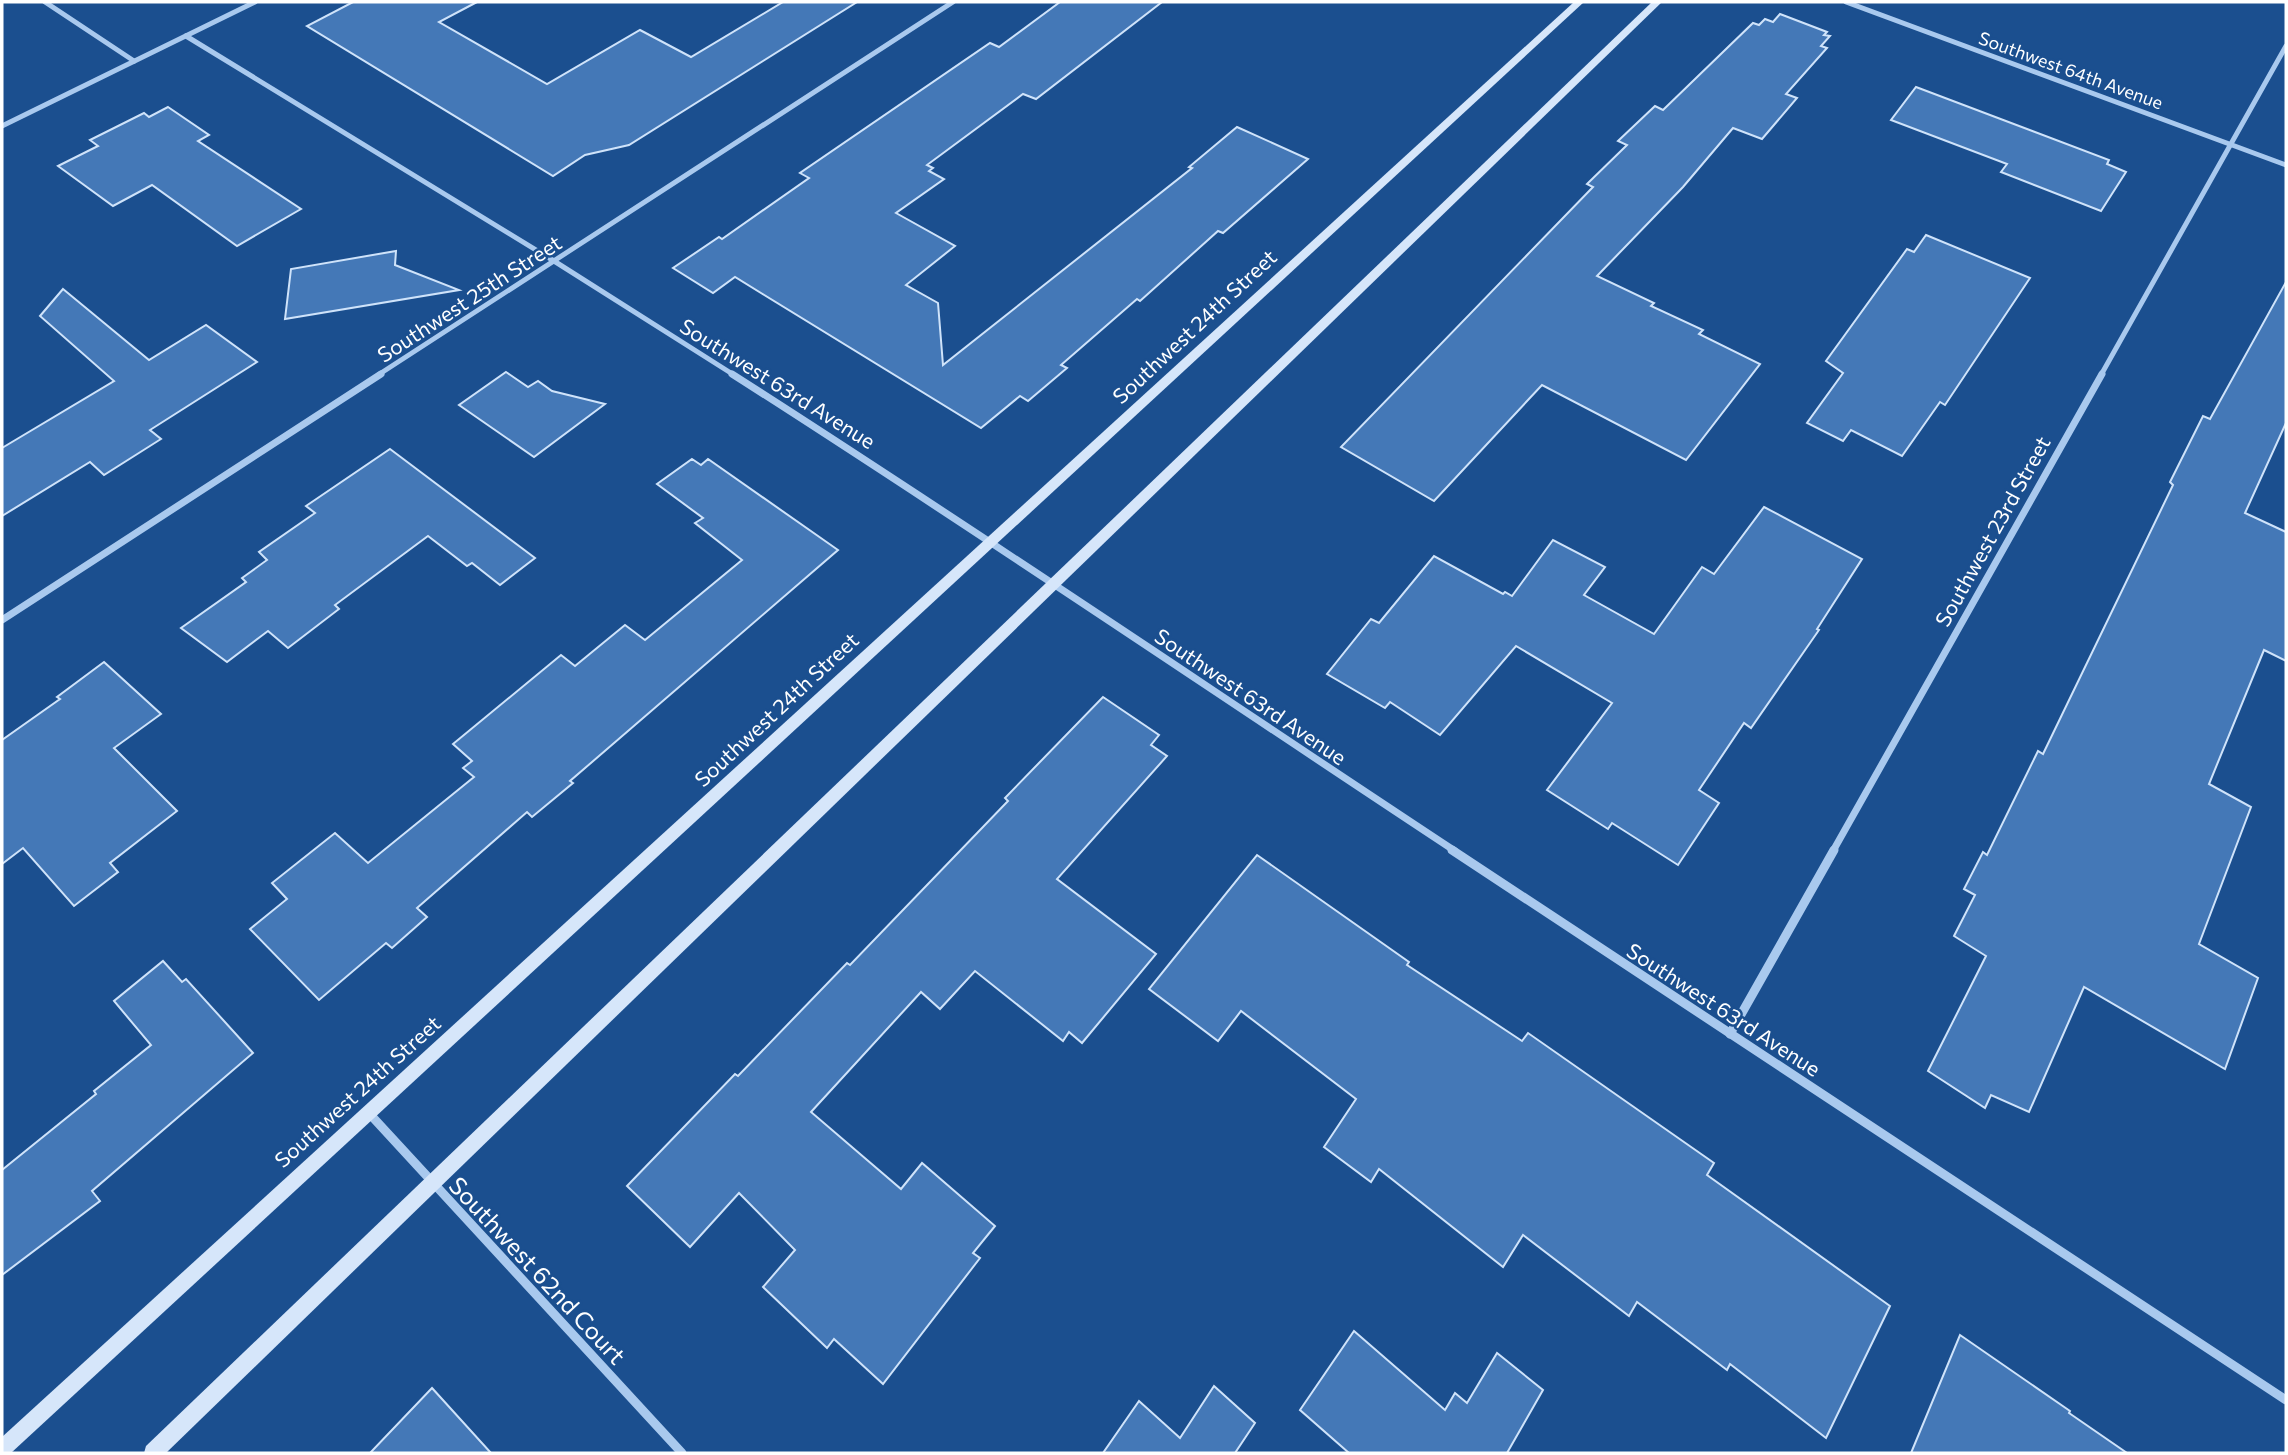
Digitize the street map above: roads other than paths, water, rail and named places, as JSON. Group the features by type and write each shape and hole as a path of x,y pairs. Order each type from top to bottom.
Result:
{"main road":[{"name":"Southwest 24th Street","path":"2,1449 367,1111 644,862 1579,2"},
{"path":"153,1453 1657,2"}],"street":[{"path":"45,2 134,61"},
{"path":"2,126 256,2"},
{"name":"Southwest 25th Street","path":"2,620 953,2"},
{"name":"Southwest 64th Avenue","path":"1846,2 2286,165"},
{"name":"Southwest 63rd Avenue","path":"186,36 554,261 991,541 1730,1034 2286,1400"},
{"name":"Southwest 23rd Street","path":"1730,1034 2286,46"},
{"name":"Southwest 62nd Court","path":"367,1111 682,1453"}]}
